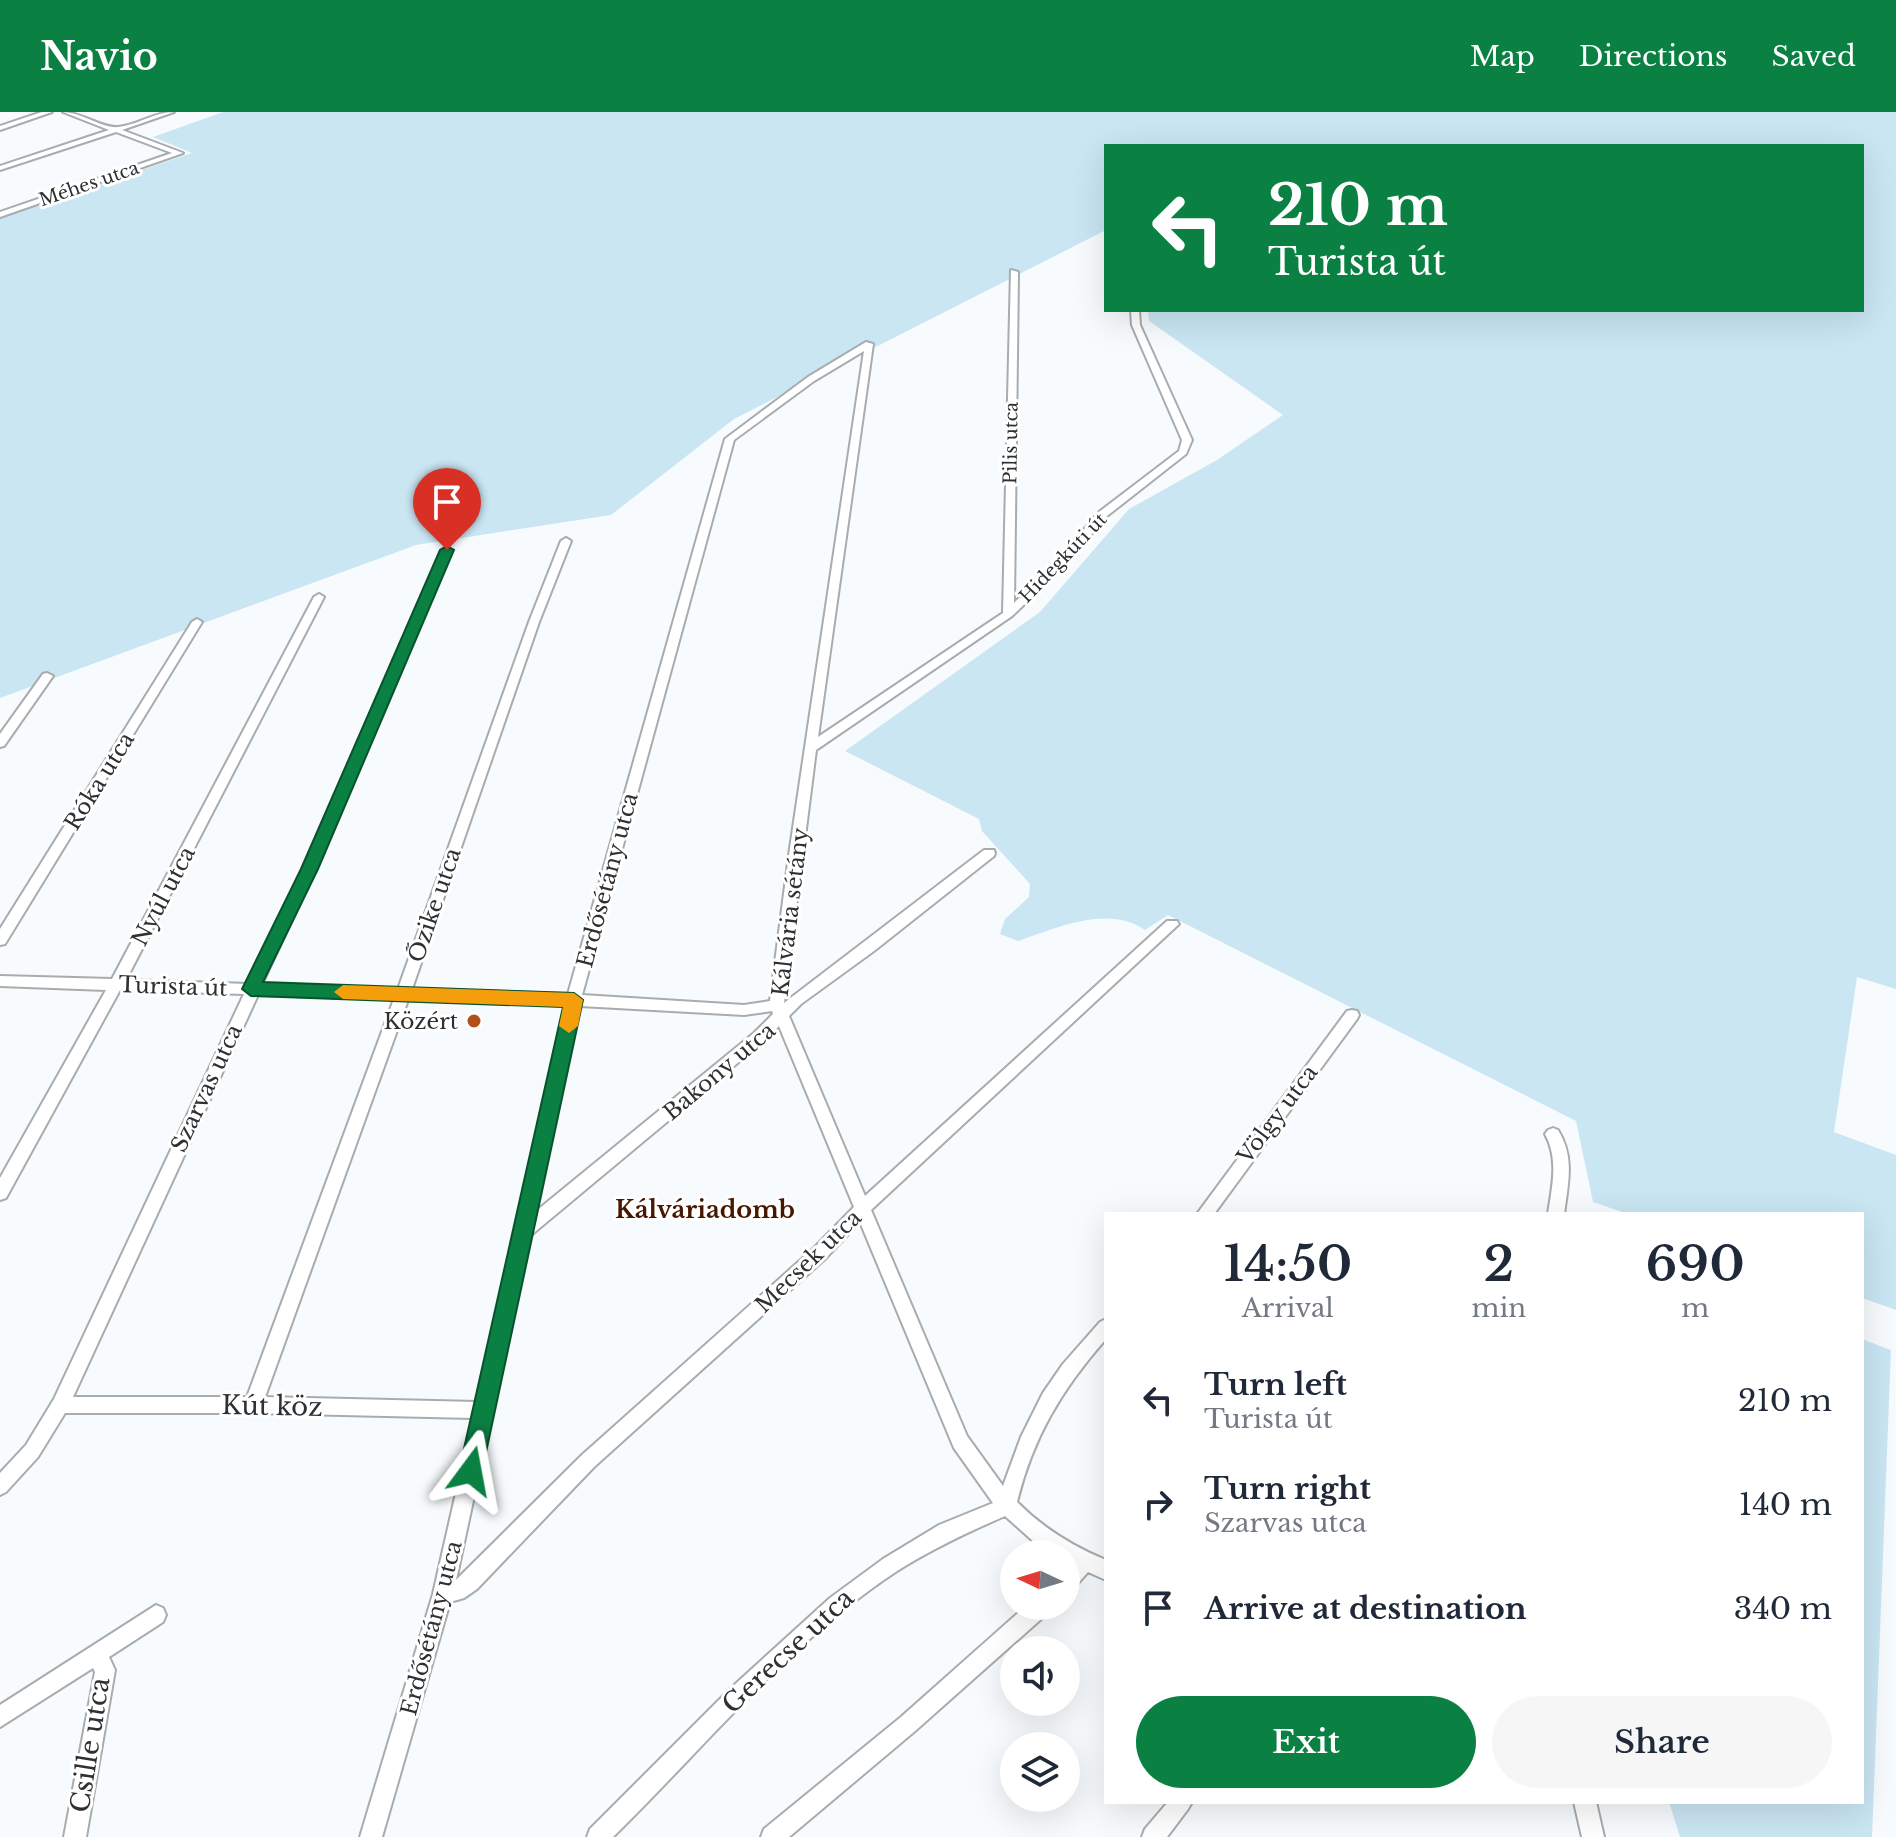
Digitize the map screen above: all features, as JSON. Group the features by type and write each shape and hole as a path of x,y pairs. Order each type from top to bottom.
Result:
{"street":[{"path":"0,128 49,112"},
{"path":"66,112 117,130"},
{"path":"0,168 171,112"},
{"name":"Méhes utca","path":"0,215 179,153 117,130"},
{"name":"Pilis utca","path":"1008,614 1014,272"},
{"name":"Hidegkúti út","path":"812,747 1008,614 1059,565 1103,514 1177,459 1187,446 1136,325 1135,312"},
{"name":"Erdősétány utca","path":"371,1837 443,1594 574,1000 730,439 811,379 869,344"},
{"name":"Kálvária sétány","path":"869,344 812,747 780,1010 960,1442 985,1482 1027,1527 1085,1562 1104,1569"},
{"name":"Őzike utca","path":"253,1405 403,994 514,676 566,541"},
{"name":"Szarvas utca","path":"0,1486 32,1451 60,1405 309,869 447,550"},
{"name":"Nyúl utca","path":"0,1193 116,985 319,597"},
{"name":"Róka utca","path":"0,940 197,622"},
{"path":"0,743 47,676"},
{"name":"Bakony utca","path":"524,1231 604,1168 780,1010 989,853"},
{"name":"Mecsek utca","path":"443,1594 457,1591 470,1582 588,1461 820,1253 864,1207 1172,924"},
{"name":"Turista út","path":"0,981 780,1010"},
{"name":"Völgy utca","path":"1206,1212 1352,1015"},
{"path":"1553,1134 1559,1142 1561,1160 1556,1212"},
{"path":"1007,1506 1012,1482 1032,1432 1058,1383 1104,1329"},
{"name":"Kút köz","path":"60,1405 484,1410"},
{"name":"Gerecse utca","path":"598,1837 787,1649 862,1583 918,1545 971,1518 1007,1506"},
{"path":"1080,1567 1085,1562"},
{"path":"0,1717 156,1615"},
{"path":"772,1837 908,1724 1025,1620"},
{"name":"Csille utca","path":"75,1837 105,1670 96,1655"},
{"path":"1153,1837 1179,1804"},
{"path":"1585,1804 1593,1837"}],"shaded area":[{"path":"223,112 1896,112 1896,989 1857,977 1834,1132 1896,1155 1896,1310 1864,1299 1864,1212 1622,1212 1593,1202 1576,1121 1168,915 1145,930 1131,922 1099,919 1065,925 1018,941 1000,934 1005,919 1029,897 1030,884 982,831 979,819 845,751 1040,612 1129,509 1217,460 1283,415 1149,321 1148,312 1864,312 1864,144 1104,144 1104,231 734,419 611,515 416,545 0,698 0,218 192,153 153,137"},
{"path":"1864,1340 1891,1350 1872,1837 1680,1837 1670,1804 1864,1804"}],"slow traffic":[{"path":"343,992 574,1000 569,1026"}],"place":[{"name":"Közért","path":"474,1021"}],"district":[{"name":"Kálváriadomb","path":"705,1210"}],"route":[{"path":"447,550 309,869 251,989 574,1000 471,1471"}]}
